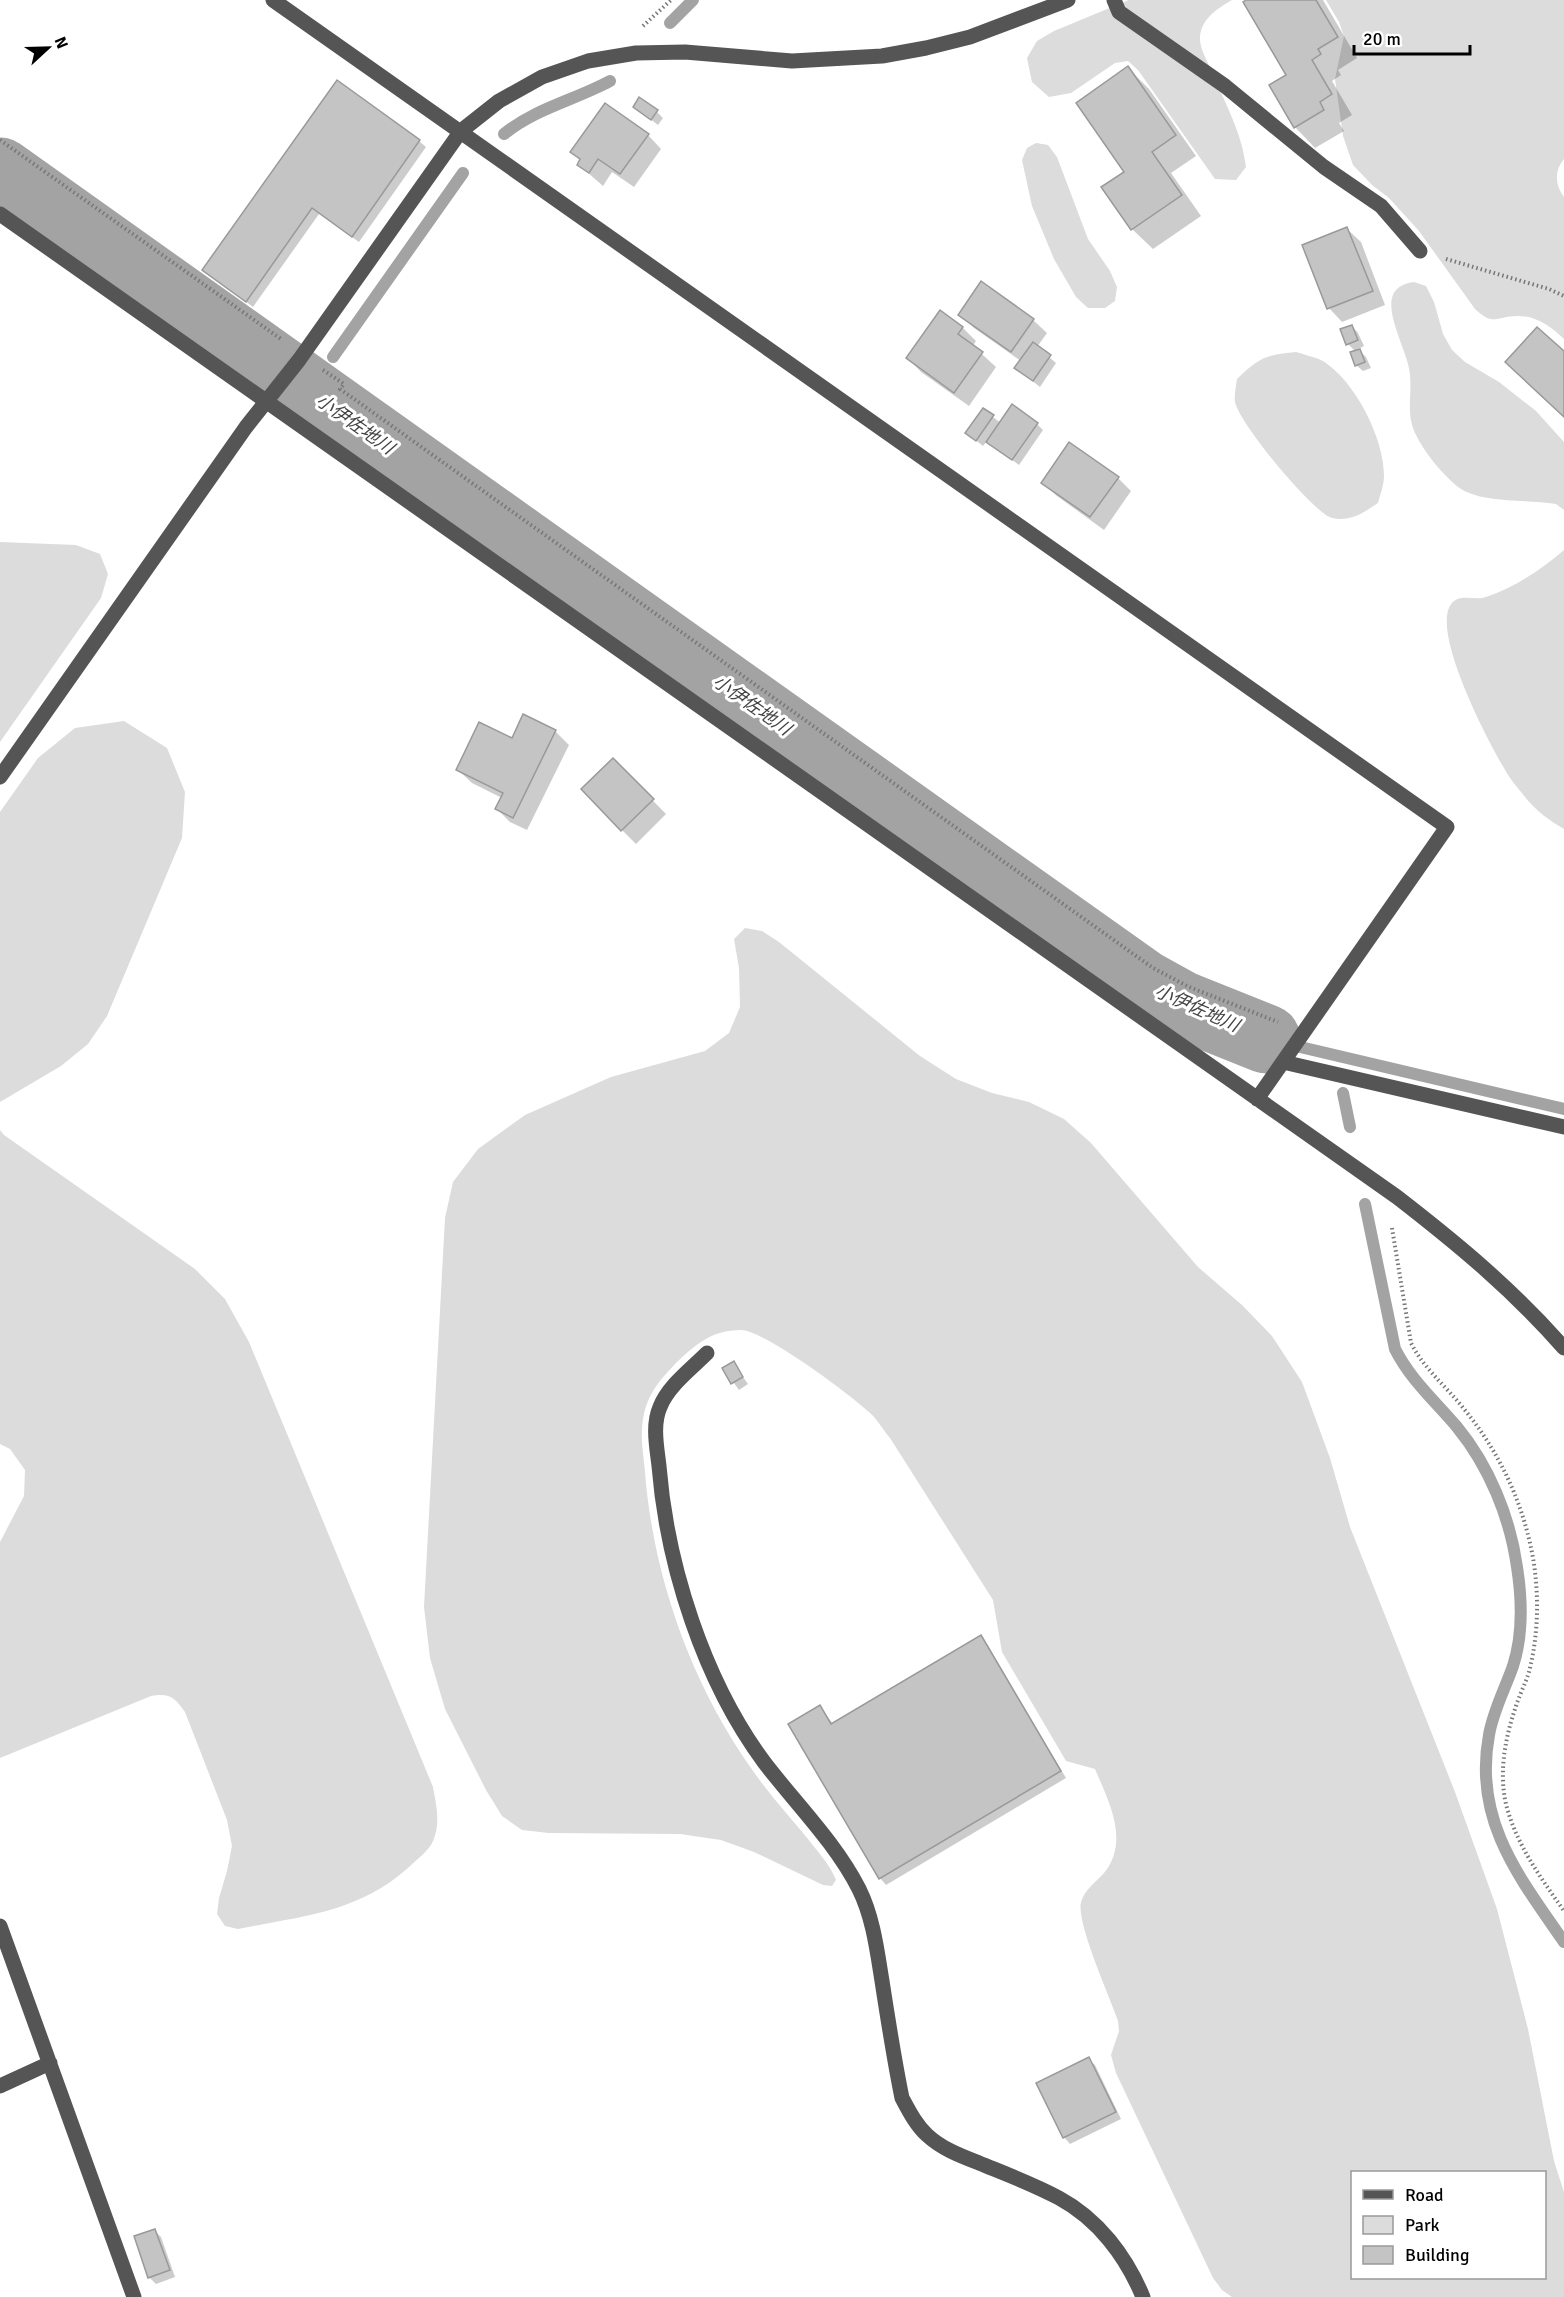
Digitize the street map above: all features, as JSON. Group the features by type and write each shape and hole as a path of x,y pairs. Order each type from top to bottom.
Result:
{"street":[{"path":"273,0 1447,827 1257,1099"},
{"path":"0,777 461,131 499,101 542,77 588,61 636,52 685,52 792,61 882,56 970,37 1068,0"},
{"path":"1114,0 1119,12 1225,87 1307,154 1381,206 1420,251"},
{"path":"0,214 1407,1204 1498,1280 1564,1348"},
{"path":"1285,1059 1564,1127"},
{"path":"707,1353 673,1387 659,1408 656,1432 671,1548 686,1604 707,1659 733,1711 763,1761 845,1864 860,1891 871,1921 878,1951 902,2098 912,2118 927,2135 945,2149 1060,2199 1090,2220 1115,2246 1135,2277 1143,2297"},
{"path":"0,1926 134,2297"},
{"path":"0,2086 50,2063"}],"path":[{"path":"0,140 286,343"},
{"path":"1420,251 1549,289 1564,296"},
{"path":"320,367 344,384 340,389 1153,968 1189,987 1303,1034"},
{"path":"1407,1204 1395,1221 1392,1234 1411,1342 1425,1366 1452,1394 1491,1445 1506,1473 1528,1533 1537,1596 1537,1634 1530,1670 1506,1738 1503,1772 1507,1806 1518,1839 1534,1868 1564,1911"}],"green space":[{"path":"1129,0 1232,0 1207,19 1201,31 1200,41 1241,142 1246,167 1236,180 1215,179 1138,70 1128,61 1115,63 1071,93 1049,97 1032,82 1027,58 1037,41 1054,31"},
{"path":"1326,0 1564,0 1564,159 1557,178 1564,197 1564,339 1549,326 1525,316 1491,319 1481,314 1475,309 1419,231 1389,198 1372,185 1353,165 1343,136 1335,79 1344,36"},
{"path":"1036,143 1048,145 1057,157 1088,239 1110,271 1117,287 1115,301 1105,308 1088,308 1076,297 1054,259 1032,206 1022,160 1027,148"},
{"path":"1414,282 1426,286 1434,302 1443,334 1452,350 1465,362 1499,382 1536,411 1564,442 1564,510 1556,504 1491,499 1468,492 1458,487 1445,475 1423,447 1412,426 1408,363 1391,307 1393,295 1400,287"},
{"path":"1296,352 1323,361 1335,370 1356,396 1373,428 1383,461 1383,483 1378,503 1356,516 1345,519 1332,518 1309,501 1262,447 1235,402 1237,379 1251,366 1270,356"},
{"path":"0,542 76,545 100,554 108,574 101,598 0,742"},
{"path":"1564,550 1564,829 1529,802 1508,775 1496,754 1474,711 1454,660 1448,636 1447,616 1455,600 1482,598 1507,589 1537,571"},
{"path":"124,721 167,748 185,792 182,838 107,1016 88,1044 61,1066 0,1102 0,812 38,758 75,728"},
{"path":"745,928 762,931 779,942 920,1056 956,1079 992,1093 1029,1102 1064,1119 1091,1143 1198,1267 1242,1305 1272,1336 1302,1382 1330,1458 1350,1527 1455,1792 1497,1909 1528,2029 1554,2161 1564,2192 1564,2297 1232,2297 1222,2290 1213,2278 1116,2073 1111,2055 1119,2031 1118,2021 1088,1943 1081,1912 1083,1897 1104,1873 1112,1861 1116,1848 1111,1808 1095,1769 1066,1761 1002,1652 993,1600 878,1422 860,1404 827,1379 768,1340 741,1330 712,1336 675,1364 651,1394 643,1420 642,1436 649,1511 656,1550 678,1627 710,1701 751,1768 824,1859 836,1880 832,1886 823,1885 754,1852 721,1840 680,1834 549,1833 522,1830 502,1816 486,1790 445,1709 430,1658 424,1607 445,1218 453,1182 478,1149 525,1115 611,1077 705,1051 729,1033 740,1007 739,968 734,939"},
{"path":"0,1130 195,1269 225,1299 249,1342 433,1787 437,1820 431,1845 408,1868 369,1895 349,1904 306,1916 238,1929 225,1926 217,1914 232,1846 227,1820 185,1712 171,1697 151,1696 0,1758 0,1542 24,1496 25,1470 10,1449 0,1444"}],"building":[{"path":"1246,0 1316,0 1338,37 1318,49 1321,54 1312,60 1332,94 1320,102 1324,110 1294,128 1269,85 1286,75 1243,2"},
{"path":"1128,66 1176,135 1152,152 1182,195 1131,230 1101,187 1124,172 1076,103"},
{"path":"337,80 420,140 352,237 312,208 246,302 202,270"},
{"path":"639,97 658,110 651,120 633,107"},
{"path":"605,103 649,134 620,174 598,159 589,173 577,165 580,159 570,152"},
{"path":"1347,227 1373,291 1327,309 1302,245"},
{"path":"981,281 1034,319 1011,352 958,315"},
{"path":"940,310 963,327 958,334 983,352 954,393 906,358"},
{"path":"1352,325 1358,340 1346,345 1340,329"},
{"path":"1537,327 1564,351 1564,417 1505,362"},
{"path":"1033,342 1051,355 1033,381 1014,368"},
{"path":"1360,349 1365,362 1355,366 1350,352"},
{"path":"1012,404 1038,423 1012,460 986,442"},
{"path":"983,408 994,415 976,441 965,433"},
{"path":"1069,442 1119,477 1090,517 1041,483"},
{"path":"523,714 556,730 513,818 495,809 503,793 456,770 479,722 512,738"},
{"path":"613,758 654,799 621,831 581,789"},
{"path":"734,1361 743,1377 731,1384 722,1368"},
{"path":"981,1635 1061,1771 879,1879 788,1724 820,1705 831,1724"},
{"path":"1089,2057 1116,2112 1063,2138 1036,2083"},
{"path":"155,2229 170,2270 148,2278 134,2236"}],"waterway":[{"path":"670,23 693,0"},
{"path":"504,134 529,117 610,81"},
{"name":"小伊佐地川","path":"0,172 1143,984 1181,1005 1266,1039"},
{"path":"333,357 463,173"},
{"path":"309,391 317,379"},
{"name":"小伊佐地川","path":"1266,1039 1564,1109"},
{"path":"1343,1093 1350,1127"},
{"path":"1365,1204 1395,1349 1415,1380 1457,1427 1479,1458 1496,1493 1514,1548 1521,1604 1520,1629 1513,1666 1496,1709 1489,1735 1486,1766 1488,1794 1494,1821 1516,1870 1564,1942"}]}
